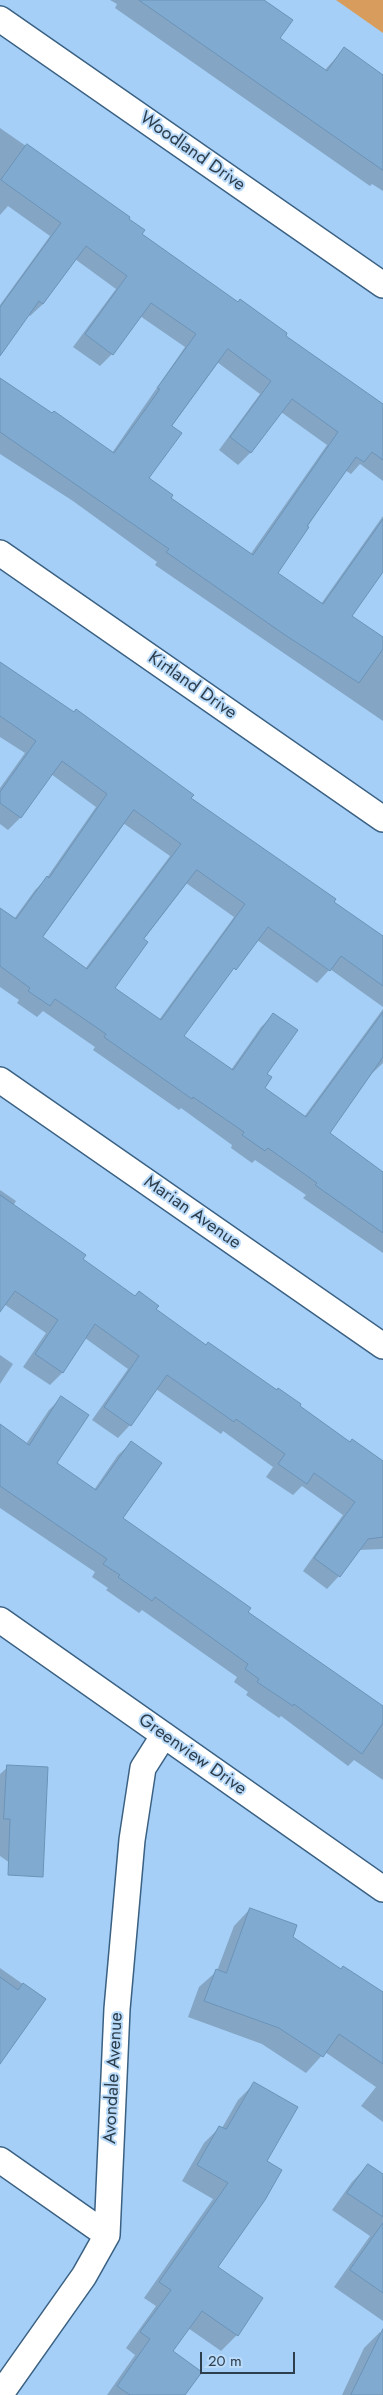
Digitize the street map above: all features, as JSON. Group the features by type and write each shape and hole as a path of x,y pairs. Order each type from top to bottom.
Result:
{"street":[{"name":"Woodland Drive","path":"0,19 383,285"},
{"name":"Kirtland Drive","path":"0,553 383,819"},
{"name":"Marian Avenue","path":"0,1080 383,1346"},
{"name":"Greenview Drive","path":"0,1620 383,1889"},
{"name":"Avondale Avenue","path":"0,2395 84,2276 107,2235 117,2009 132,1840 143,1768 164,1735"},
{"path":"0,2160 107,2235"}],"shaded area":[{"path":"336,0 383,0 383,33"}],"building":[{"path":"139,0 264,0 293,20 280,38 327,71 344,47 383,75 383,170"},
{"path":"27,144 130,217 129,219 145,230 142,234 238,302 240,299 287,333 286,336 383,404 383,460 372,452 364,462 356,457 307,526 309,527 278,573 323,604 383,519 383,572 352,616 383,637 383,649 359,683 285,635 166,552 169,549 0,432 0,378 52,413 54,411 114,453 160,389 157,388 196,334 151,303 113,355 85,334 127,276 86,246 43,304 39,301 0,356 0,307 61,223 1,180","holes":["228,349 271,381 230,437 251,453 292,399 338,432 253,555 171,498 173,495 149,478 182,433 172,426"]},
{"path":"0,662 74,712 76,709 194,795 191,798 336,899 334,902 383,936 383,986 341,956 330,971 268,927 236,970 234,968 184,1036 233,1070 273,1013 298,1030 267,1074 272,1077 265,1088 306,1117 383,1012 383,1057 330,1133 383,1172 383,1233 315,1185 317,1183 268,1148 265,1151 242,1135 244,1132 193,1097 192,1099 104,1037 106,1034 55,999 50,1006 28,991 30,988 0,966 0,908 16,919 47,876 49,878 107,794 62,761 21,818 0,803 0,792 36,741 0,716","holes":["134,810 181,844 87,969 43,937","197,870 245,904 161,1020 115,988 148,942 144,939"]},
{"path":"0,1195 86,1255 83,1259 135,1296 139,1291 159,1306 156,1309 206,1345 208,1342 277,1390 278,1388 301,1404 300,1406 350,1442 352,1439 383,1461 383,1537 368,1539 340,1577 314,1558 355,1502 314,1473 307,1484 278,1464 285,1454 236,1419 234,1422 167,1375 131,1426 104,1407 139,1356 95,1324 63,1373 35,1354 58,1320 15,1291 0,1312"},
{"path":"61,1396 89,1415 57,1463 96,1490 131,1441 162,1463 123,1518 251,1608 248,1612 383,1706 383,1723 362,1754 294,1704 293,1706 257,1682 259,1679 245,1669 248,1664 155,1597 152,1601 118,1577 120,1575 103,1564 107,1559 0,1486 0,1424 29,1445"},
{"path":"7,1765 48,1767 43,1877 8,1875 10,1819 4,1819"},
{"path":"250,1908 297,1925 293,1937 341,1969 343,1966 383,1992 383,2064 339,2034 323,2057 279,2028 204,2001 216,1969 226,1973"},
{"path":"0,1977 18,1990 23,1983 46,1999 0,2064"},
{"path":"254,2082 298,2107 267,2161 282,2170 265,2200 218,2267 263,2298 238,2336 202,2311 173,2351 202,2372 185,2395 130,2395 117,2386 150,2339 140,2332 171,2290 159,2282 228,2183 197,2165 219,2126 226,2129"},
{"path":"368,2164 383,2174 383,2217 347,2193"},
{"path":"383,2223 383,2293 350,2270"},
{"path":"383,2329 383,2395 351,2395"}]}
